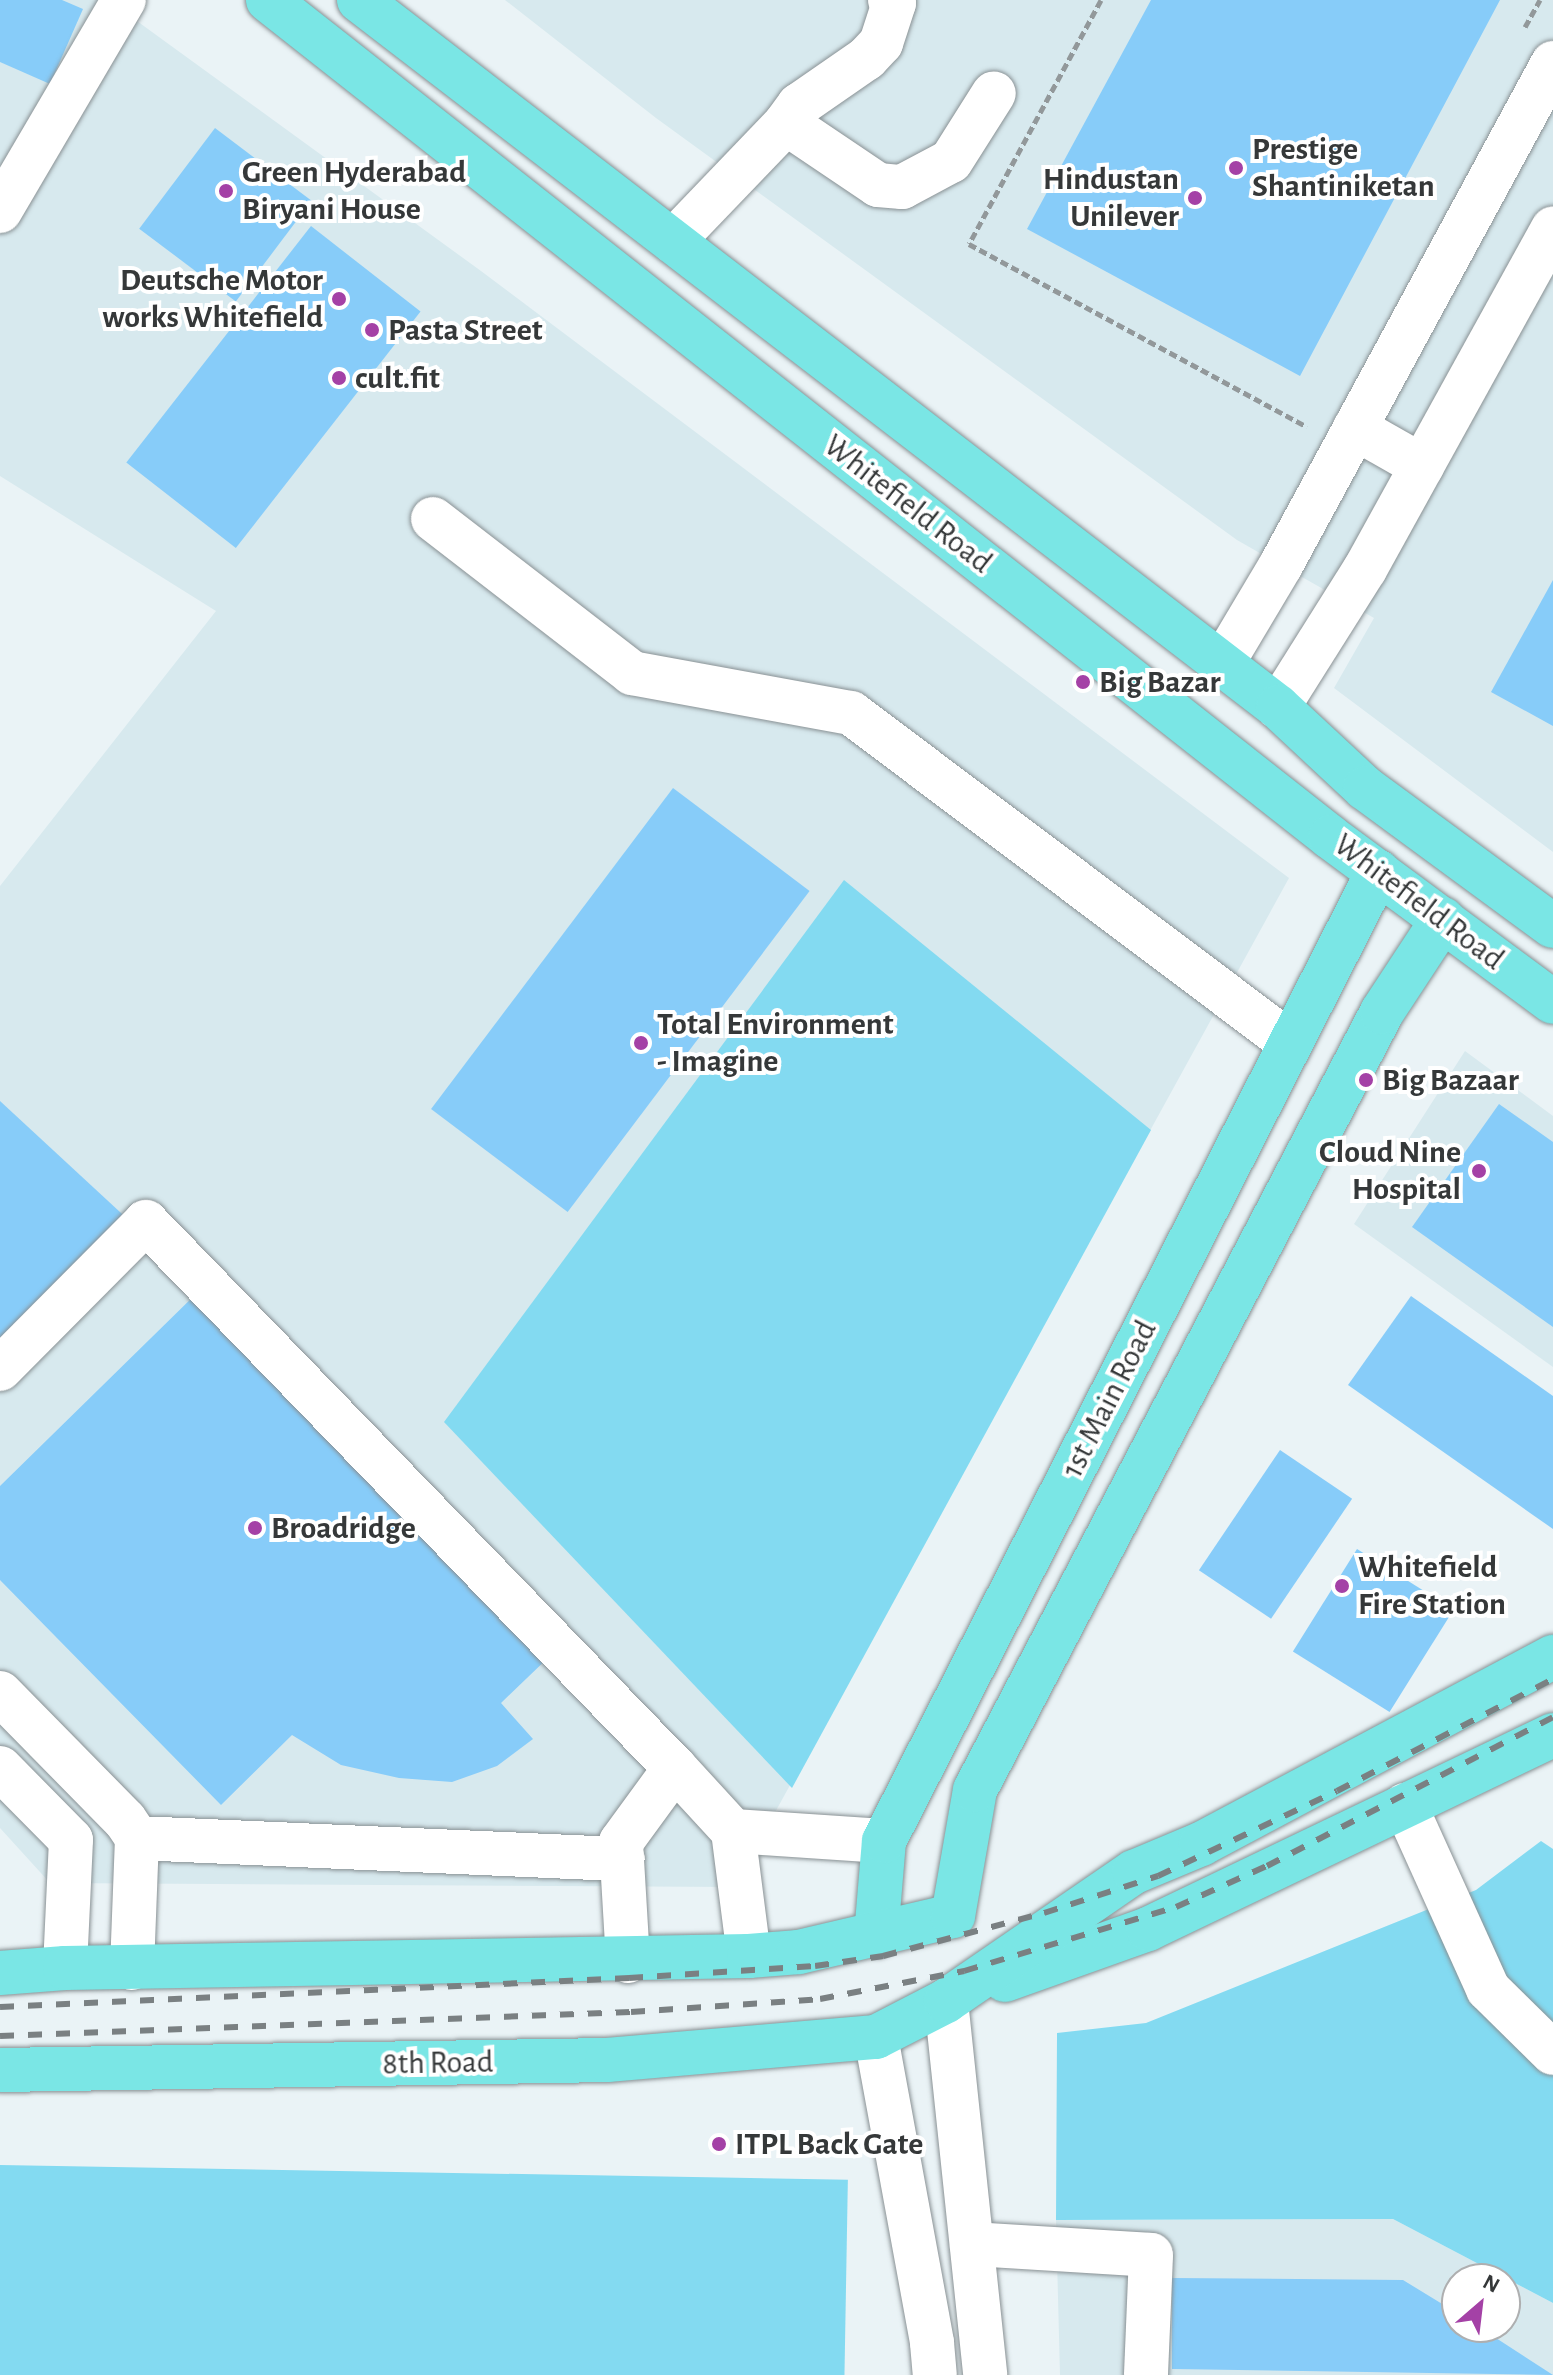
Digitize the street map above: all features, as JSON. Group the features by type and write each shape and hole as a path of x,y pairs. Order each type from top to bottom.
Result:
{"main road":[{"name":"Whitefield Road","path":"268,0 1378,872 1553,1002"},
{"name":"Whitefield Road","path":"359,0 1278,707 1365,788 1553,926"},
{"name":"1st Main Road","path":"876,1936 884,1841 1378,872"},
{"path":"0,1973 65,1968 628,1961 749,1956 799,1952 953,1916 975,1790 1382,1012 1443,919"},
{"path":"876,2037 946,2001 1134,1872 1201,1844 1553,1657"},
{"path":"946,2001 1148,1929 1553,1735"},
{"name":"8th Road","path":"0,2070 607,2060 876,2037"}],"street":[{"path":"0,211 124,0"},
{"path":"673,241 786,123 799,105 874,51 881,43 893,1"},
{"path":"1222,664 1281,565 1336,421 1553,63"},
{"path":"786,123 878,185 902,187 951,161 994,93"},
{"path":"1278,707 1346,602 1553,228"},
{"path":"1336,421 1422,466"},
{"path":"433,519 632,673 851,713 1290,1043"},
{"path":"0,1369 146,1222 733,1831 749,1956"},
{"path":"0,1693 125,1820 137,1838 132,1968"},
{"path":"0,1768 71,1840 65,1968"},
{"path":"628,1961 621,1842 675,1768"},
{"path":"1405,1805 1488,1989 1553,2053"},
{"path":"733,1831 884,1841"},
{"path":"137,1838 623,1859"},
{"path":"946,2001 985,2375"},
{"path":"876,2037 927,2313 935,2375"},
{"path":"972,2244 1151,2255 1146,2375"}],"path":[{"path":"1101,0 969,244 1309,428 1336,421"}],"shaded area":[{"name":"Total Environment - Imagine","path":"0,0 108,0 481,271 1289,878 734,1887 50,1883 0,1828 0,886 216,611 0,476"},
{"path":"505,0 1553,0 1553,852 1334,688 1374,618 1237,540 656,118"},
{"path":"844,880 1151,1130 792,1788 444,1422"},
{"path":"1465,1051 1553,1116 1553,1367 1354,1224"},
{"path":"1541,1841 1553,1849 1553,2303 1521,2286 1521,2263 1477,2263 1393,2219 1056,2220 1057,2033 1146,2023 1476,1890"},
{"path":"0,2165 848,2180 844,2375 0,2375"},
{"path":"1393,2219 1477,2263 1441,2263 1441,2343 1521,2343 1521,2286 1553,2303 1553,2375 1060,2375 1056,2220"}],"building":[{"path":"0,0 62,0 83,9 50,84 0,62"},
{"name":"Prestige Shantiniketan","path":"1151,0 1500,0 1300,376 1027,229"},
{"path":"215,128 312,201 236,301 139,229"},
{"path":"311,226 421,312 236,548 126,462"},
{"path":"1553,580 1553,726 1491,692"},
{"path":"673,788 810,891 568,1212 431,1109"},
{"path":"0,1101 134,1225 0,1356"},
{"path":"1499,1104 1553,1142 1553,1327 1412,1227"},
{"path":"201,1289 552,1654 501,1703 533,1739 497,1766 452,1782 399,1778 341,1765 292,1735 221,1805 0,1580 0,1486"},
{"path":"1411,1296 1553,1396 1553,1529 1348,1385"},
{"path":"1280,1450 1352,1499 1271,1619 1199,1570"},
{"path":"1357,1549 1454,1609 1390,1712 1293,1652"},
{"path":"1172,2278 1403,2280 1441,2303 1441,2343 1504,2343 1553,2375 1172,2369"}],"railway":[{"path":"0,2007 629,1978 815,1966 883,1956 1044,1913 1158,1876 1337,1791 1553,1679"},
{"path":"0,2036 631,2012 820,1999 964,1971 1176,1907 1267,1866 1553,1717"}],"place":[{"name":"Prestige Shantiniketan","path":"1236,168"},
{"name":"Green Hyderabad Biryani House","path":"226,191"},
{"name":"Hindustan Unilever","path":"1195,198"},
{"name":"Deutsche Motor works Whitefield","path":"339,299"},
{"name":"Pasta Street","path":"372,330"},
{"name":"cult.fit","path":"339,378"},
{"name":"Big Bazar","path":"1083,682"},
{"name":"Total Environment - Imagine","path":"641,1043"},
{"name":"Big Bazaar","path":"1366,1080"},
{"name":"Cloud Nine Hospital","path":"1479,1171"},
{"name":"Broadridge","path":"255,1528"},
{"name":"Whitefield Fire Station","path":"1342,1586"},
{"name":"ITPL Back Gate","path":"719,2144"}]}
